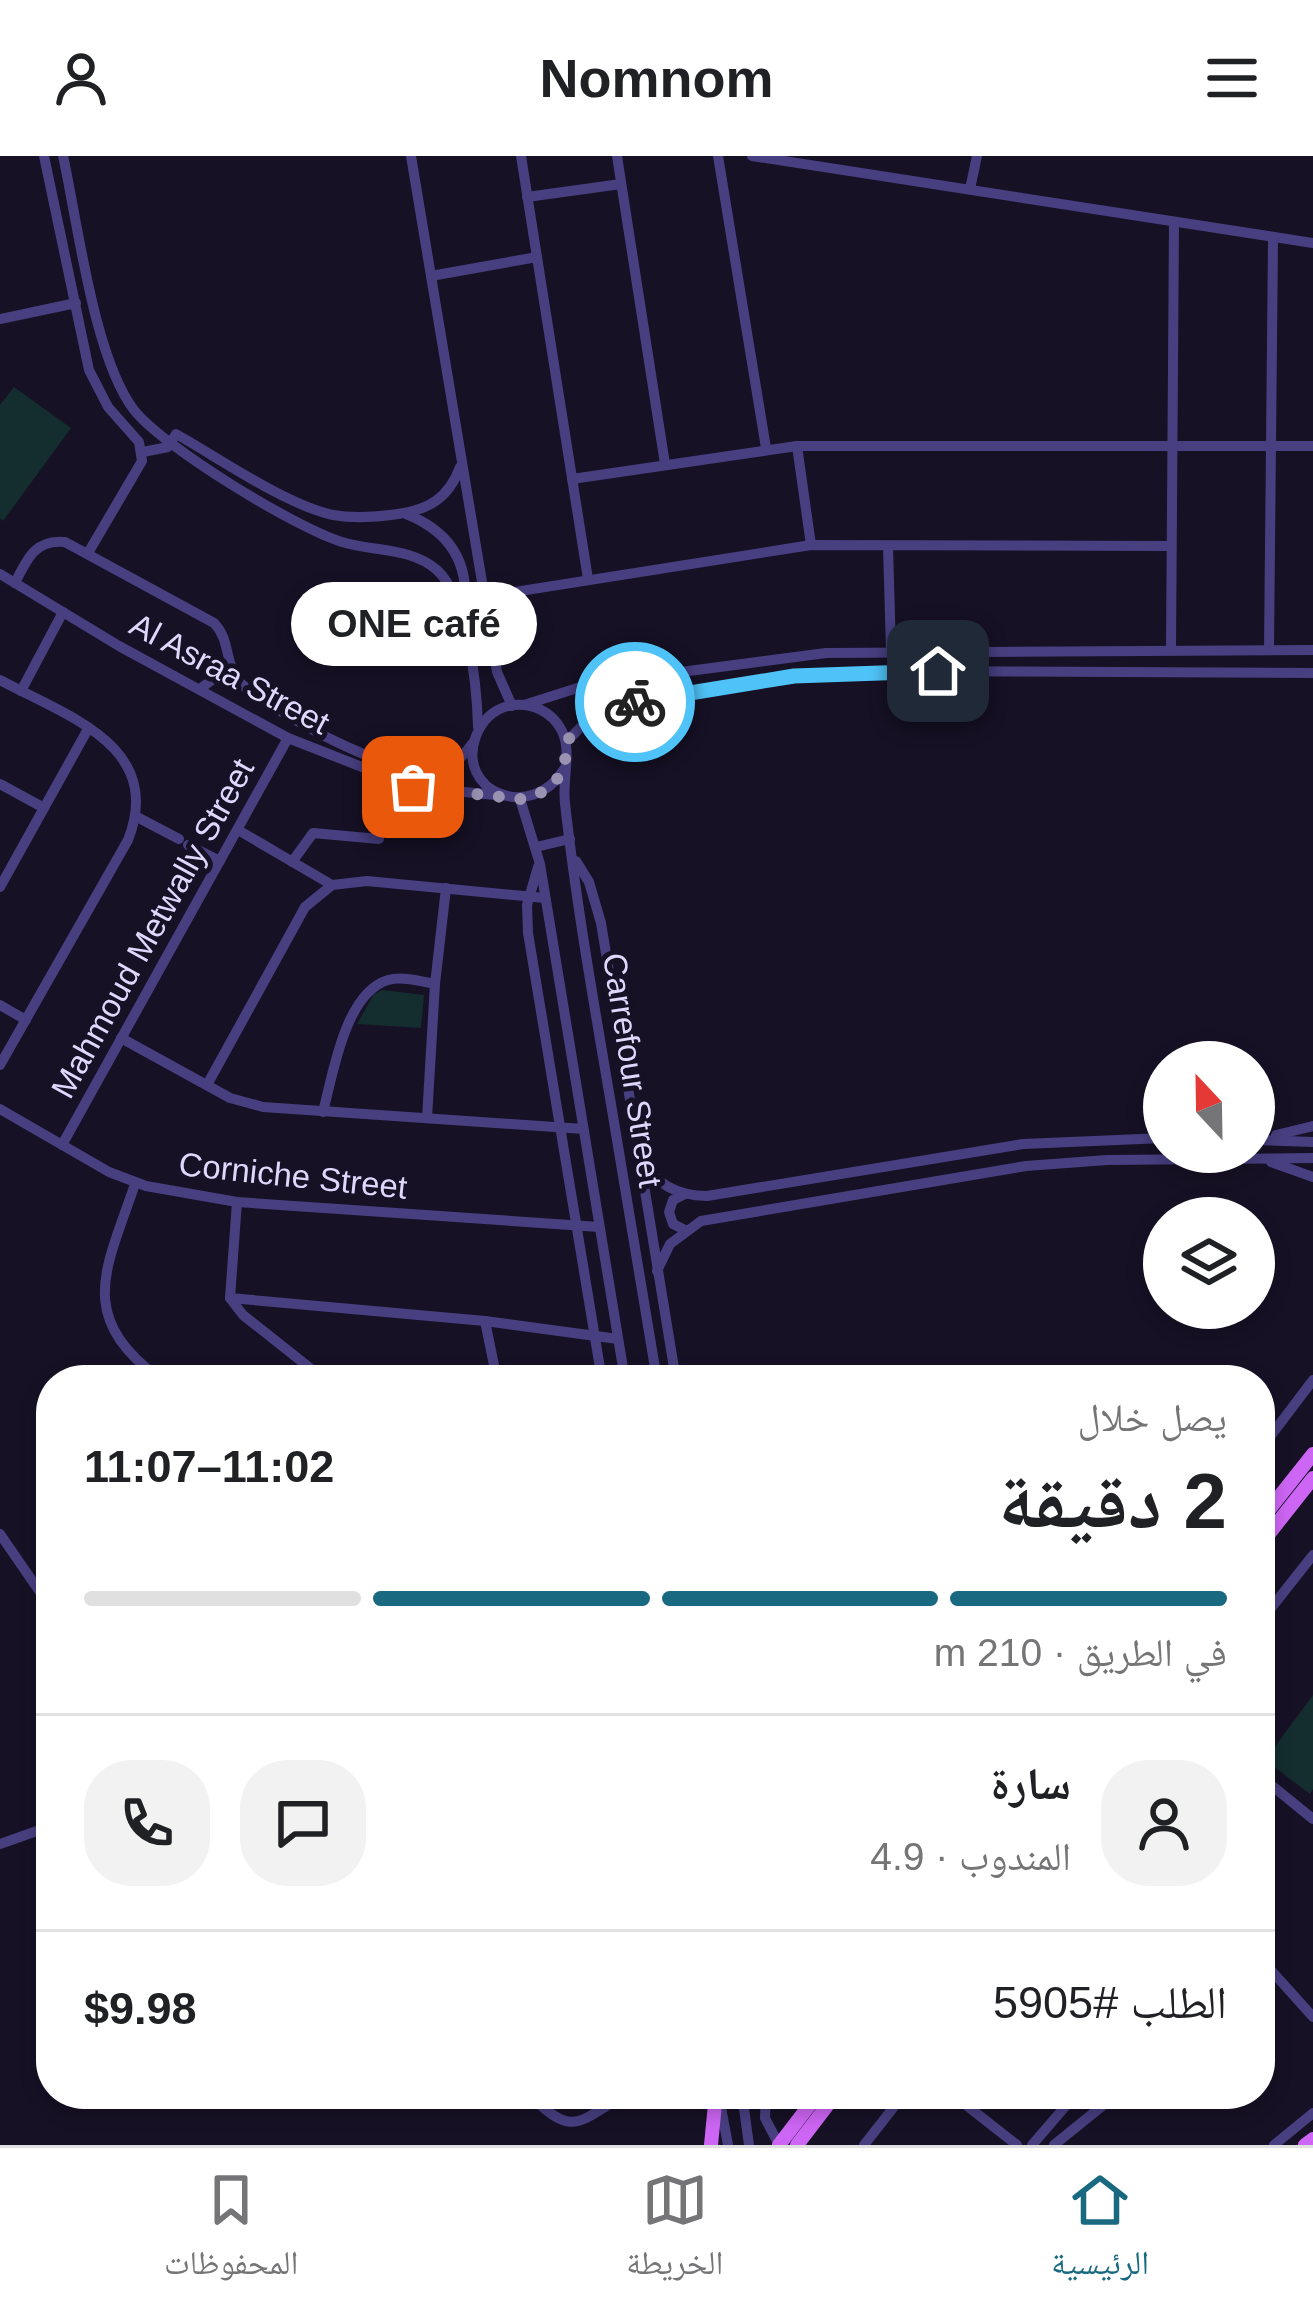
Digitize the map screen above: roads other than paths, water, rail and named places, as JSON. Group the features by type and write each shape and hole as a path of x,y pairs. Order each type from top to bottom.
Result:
{"main road":[{"path":"1275,1502 1313,1454"},
{"path":"1275,1526 1313,1478"},
{"path":"711,2145 715,2109"},
{"path":"779,2145 807,2109"},
{"path":"797,2145 825,2109"},
{"path":"1305,2145 1313,2139"}],"street":[{"path":"44,156 94,383 143,452 88,553"},
{"path":"63,156 107,358 122,392 159,436 274,508 344,543 399,552 426,562 448,582 462,622 475,688 472,755 482,779 502,795 520,799 546,790 563,769 566,742 595,698"},
{"path":"411,156 499,681 518,705 555,720 566,742"},
{"path":"521,156 587,579"},
{"path":"616,156 665,464"},
{"path":"718,156 766,448"},
{"path":"752,156 1313,243"},
{"path":"970,189 977,156"},
{"path":"527,196 621,184"},
{"path":"1171,650 1174,222"},
{"path":"1269,650 1273,238"},
{"path":"430,276 537,257"},
{"path":"0,319 76,302"},
{"path":"143,452 163,449 177,435 322,512 359,518 419,511 446,493 461,464"},
{"path":"797,446 812,545"},
{"path":"572,479 797,446 1313,446"},
{"path":"403,513 437,532 458,558 467,585 462,622"},
{"name":"Al Asraa Street","path":"15,583 30,554 45,543 65,542 214,623 224,636 230,668 242,685 313,729 420,771 457,761 476,736"},
{"path":"483,597 812,545 1172,547"},
{"path":"888,546 891,651"},
{"name":"Al Asraa Street","path":"0,574 288,738 413,787 502,795"},
{"path":"21,691 63,612"},
{"path":"476,736 492,714 518,705 595,698 793,656 891,651 1313,650"},
{"path":"201,688 230,668"},
{"path":"595,698 631,703 827,673 1313,673"},
{"path":"0,680 107,739 133,774 138,795 137,817 128,840 0,1065"},
{"path":"475,688 491,690 499,681"},
{"path":"0,886 88,729"},
{"name":"Mahmoud Metwally Street","path":"62,1144 288,738"},
{"name":"Carrefour Street","path":"563,769 599,1030 655,1365"},
{"path":"0,784 44,808"},
{"name":"Carrefour Street","path":"520,799 540,864 622,1365"},
{"path":"137,817 220,861"},
{"path":"238,830 332,885"},
{"path":"292,862 313,833 379,839"},
{"path":"536,847 570,839"},
{"path":"573,857 598,909 673,1365"},
{"path":"540,864 528,897 528,934 599,1365"},
{"path":"207,1085 305,908 332,885 367,880 545,898"},
{"path":"427,1118 446,888"},
{"path":"323,1112 343,1036 366,994 386,980 399,978 435,984"},
{"path":"0,1005 26,1020"},
{"path":"599,1030 626,1074"},
{"path":"121,1038 230,1098 263,1107 583,1129"},
{"name":"Corniche Street","path":"0,1109 134,1184 237,1202 599,1227"},
{"path":"1275,1135 1313,1126"},
{"path":"640,1158 663,1185 707,1196 1003,1147 1143,1139"},
{"path":"1275,1141 1313,1142"},
{"path":"1275,1157 1313,1158"},
{"path":"657,1270 670,1244 685,1230 710,1219 1026,1166 1143,1161"},
{"path":"1275,1163 1313,1177"},
{"path":"134,1184 104,1286 115,1337 141,1365"},
{"path":"685,1194 673,1200 669,1212 673,1224 685,1230"},
{"path":"237,1202 230,1298 243,1316 306,1365"},
{"path":"230,1298 485,1321 618,1339"},
{"path":"485,1321 494,1365"},
{"path":"664,1365 671,1352"},
{"path":"1275,1430 1313,1380"},
{"path":"0,1534 36,1586"},
{"path":"1275,1604 1312,1558"},
{"path":"1275,1788 1313,1819"},
{"path":"0,1844 36,1831"},
{"path":"1275,1975 1313,2017"},
{"path":"544,2109 566,2123 600,2109"},
{"path":"720,2109 728,2145"},
{"path":"744,2109 749,2145"},
{"path":"765,2109 779,2145"},
{"path":"864,2145 892,2109"},
{"path":"971,2109 1017,2145"},
{"path":"1032,2145 1063,2109"},
{"path":"1054,2145 1098,2109"},
{"path":"1274,2145 1313,2113"},
{"path":"1065,2134 1075,2145"}],"place":[{"name":"ONE café","path":"413,787"}]}
